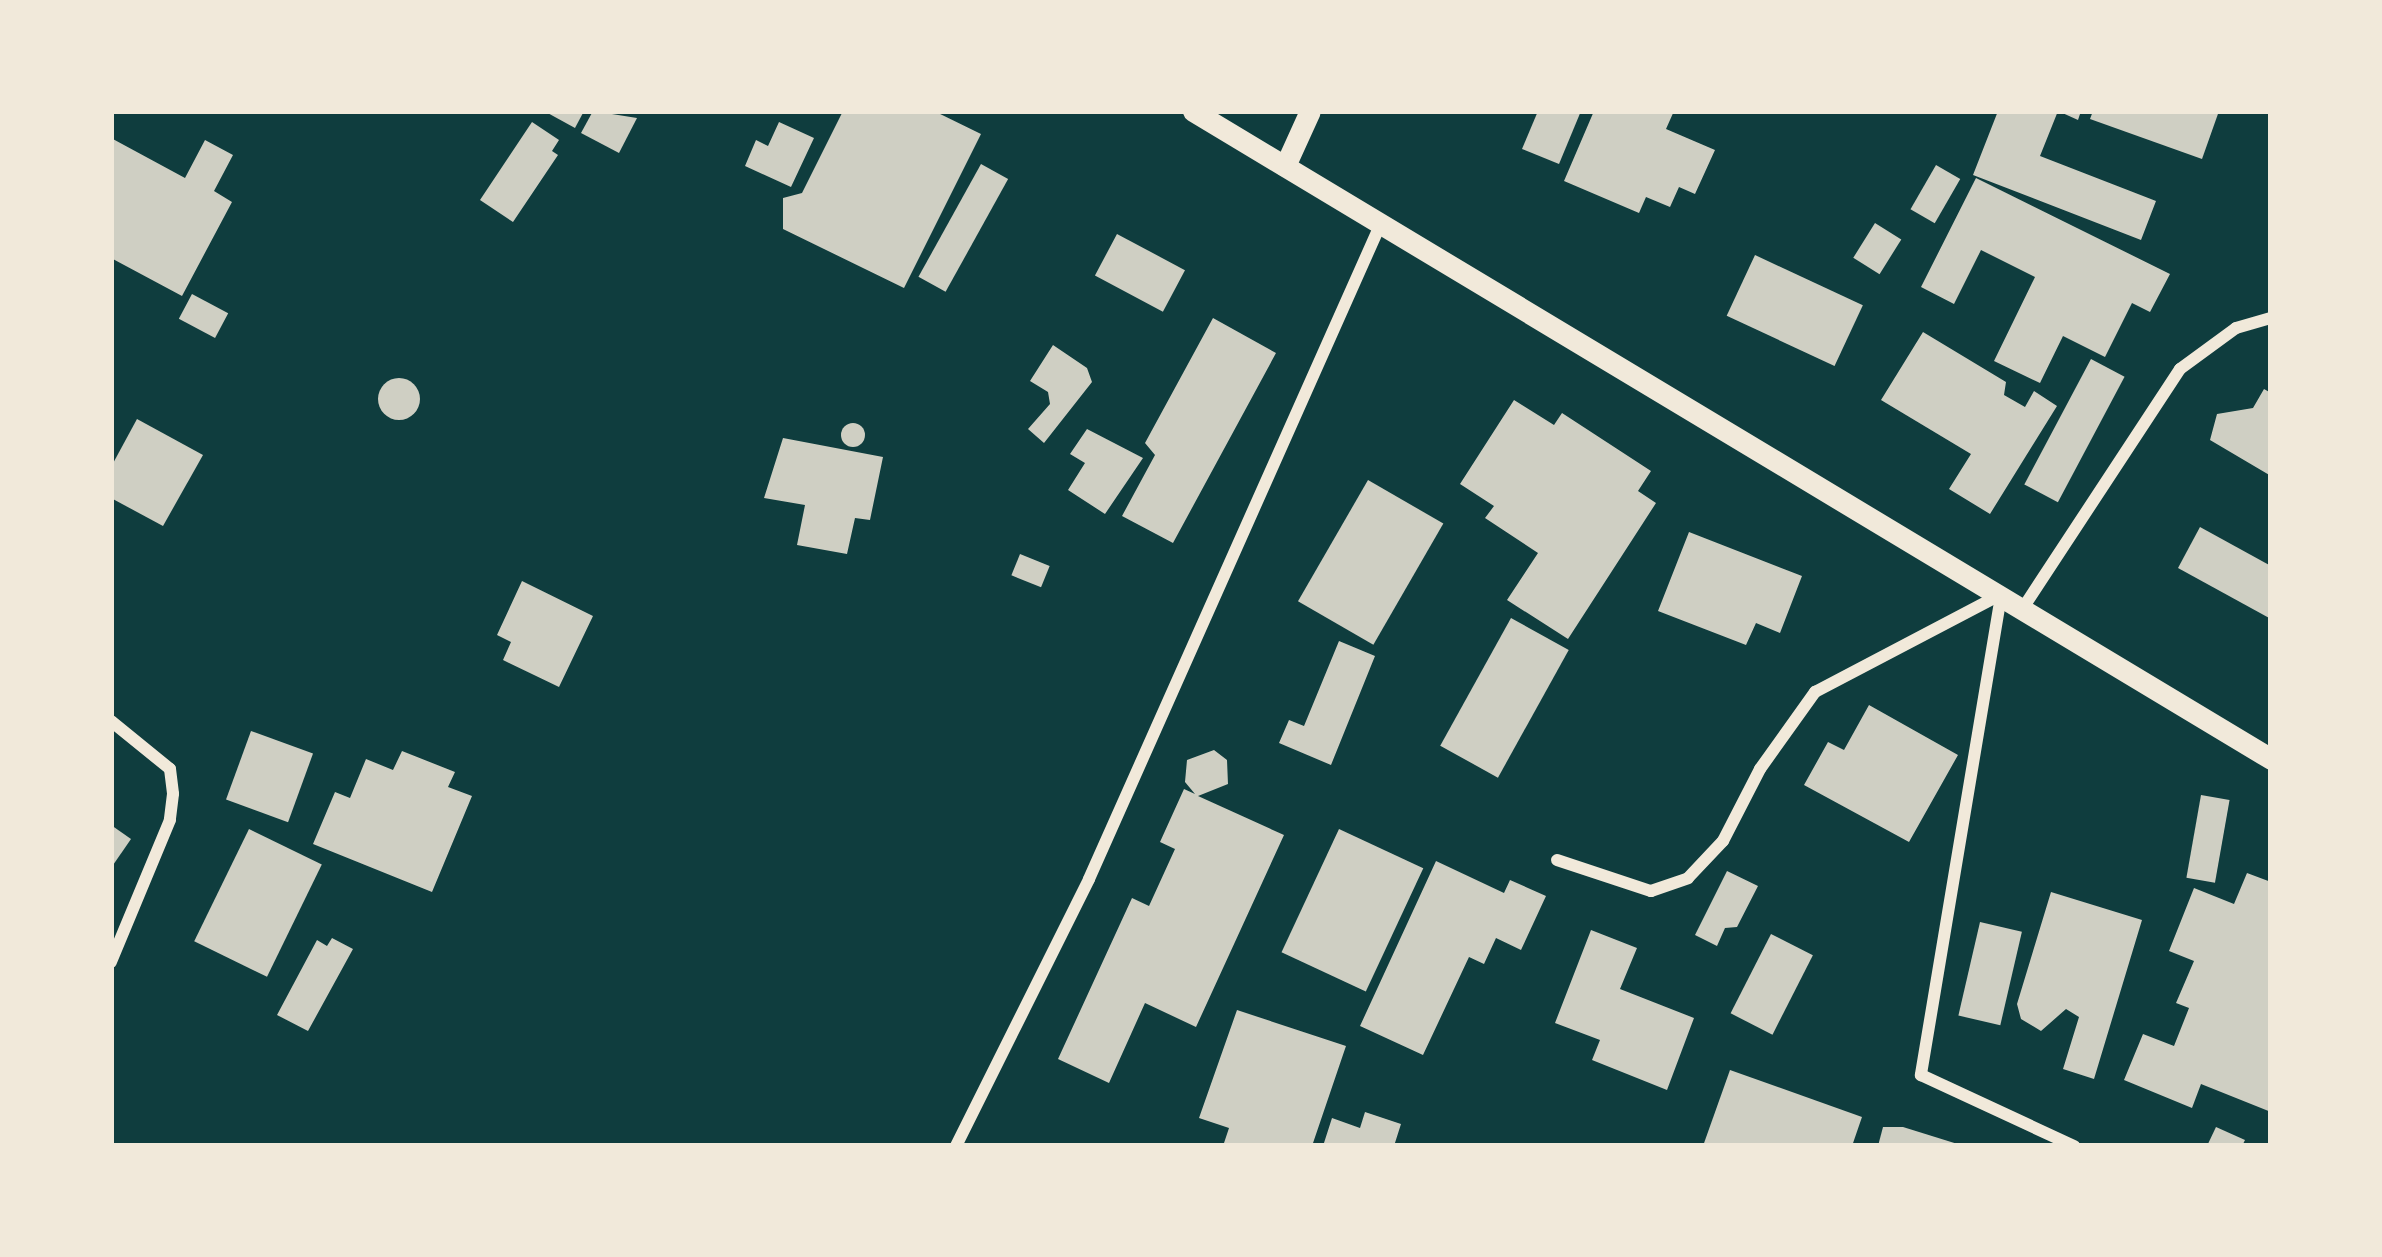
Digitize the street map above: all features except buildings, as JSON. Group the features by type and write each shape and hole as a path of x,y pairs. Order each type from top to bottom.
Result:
{"street":[{"path":"1193,111 1383,220 2271,759"},
{"path":"1285,166 1310,111"},
{"path":"956,1146 1089,878 1383,220"},
{"path":"2023,608 2180,369 2236,328 2271,318"},
{"path":"1557,860 1651,892 1688,878 1723,841 1760,769 1815,692 2002,594"},
{"path":"2002,594 1922,1075 2074,1146"},
{"path":"111,721 170,769 170,820 111,962"}]}
